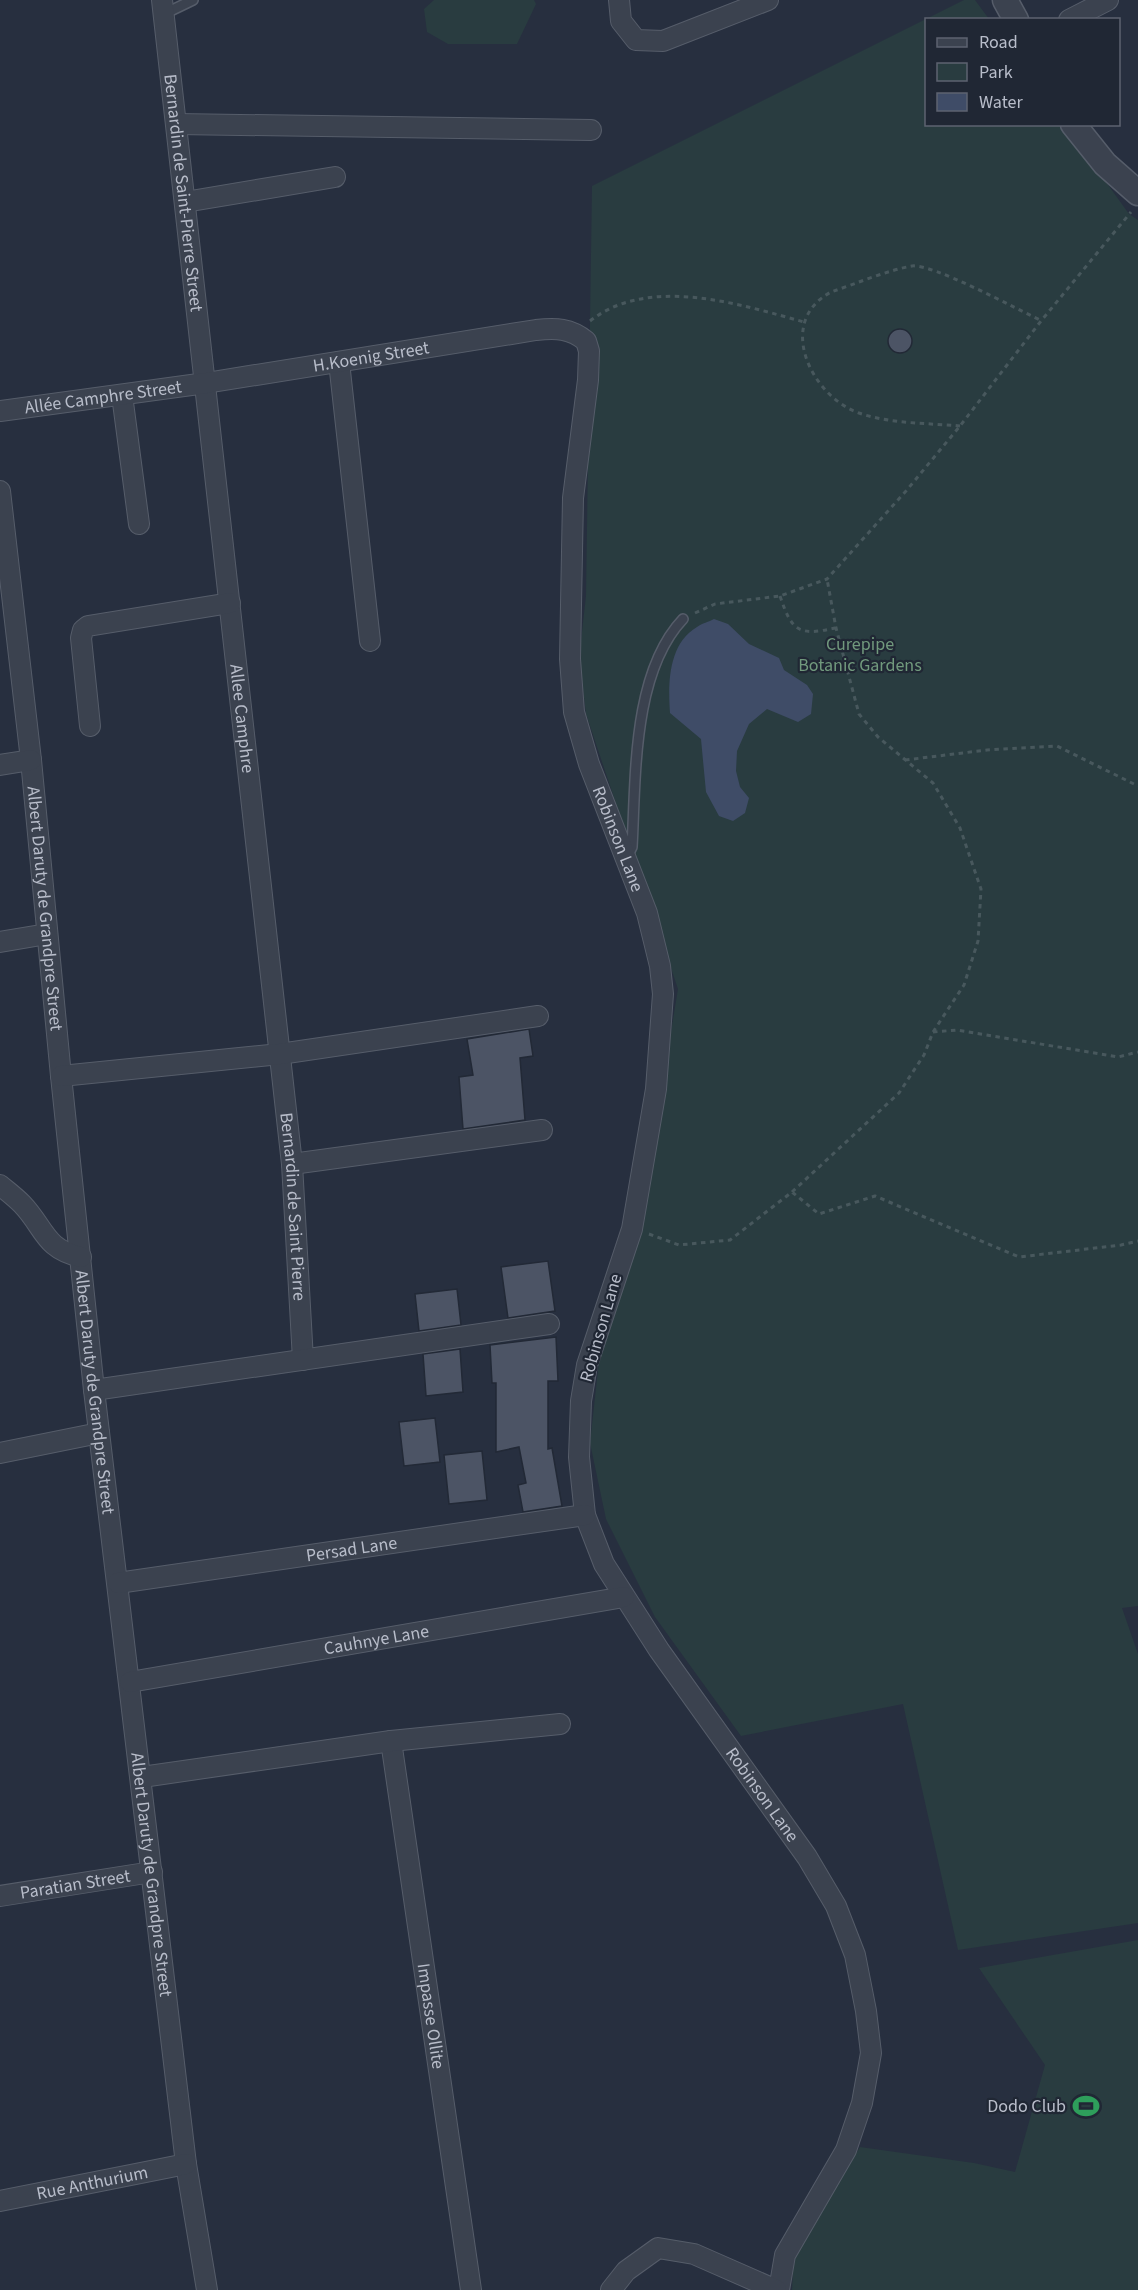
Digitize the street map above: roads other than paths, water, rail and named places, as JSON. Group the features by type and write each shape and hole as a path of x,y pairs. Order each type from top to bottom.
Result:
{"street":[{"path":"619,0 621,21 636,40 663,41 768,0"},
{"path":"1005,0 1015,18"},
{"path":"1073,18 1108,0"},
{"name":"Bernardin de Saint-Pierre Street","path":"163,7 206,383"},
{"path":"177,124 591,130"},
{"path":"1075,126 1136,201"},
{"path":"185,202 335,177"},
{"name":"H.Koenig Street","path":"206,383 536,330 560,329 577,334"},
{"name":"Robinson Lane","path":"577,334 586,340 589,351 588,380 573,498 570,647 574,712 589,764 647,913 660,966 663,994 656,1089 632,1229 587,1365 581,1401 579,1456 585,1515 604,1564 624,1597 659,1650 807,1857 836,1906 855,1955 866,2011 871,2053 862,2103 846,2150 785,2255 777,2290"},
{"path":"339,362 370,641"},
{"name":"Allée Camphre Street","path":"0,411 206,383"},
{"name":"Allee Camphre","path":"206,383 280,1054"},
{"path":"122,395 138,524"},
{"name":"Albert Daruty de Grandpre Street","path":"0,491 31,760 94,1390 142,1777 186,2164 207,2290"},
{"path":"90,726 81,638 83,630 88,626 230,603"},
{"path":"0,765 31,760"},
{"path":"0,942 47,934"},
{"path":"61,1076 280,1054 538,1016"},
{"name":"Bernardin de Saint Pierre","path":"280,1054 292,1164 303,1360"},
{"path":"292,1164 542,1130"},
{"path":"0,1185 23,1205 55,1247 65,1253 81,1257"},
{"path":"94,1390 549,1324"},
{"path":"0,1454 99,1433"},
{"name":"Persad Lane","path":"118,1583 585,1515"},
{"name":"Cauhnye Lane","path":"130,1682 624,1597"},
{"path":"142,1777 391,1741 560,1724"},
{"name":"Impasse Ollite","path":"391,1741 471,2290"},
{"name":"Paratian Street","path":"0,1896 152,1872"},
{"name":"Rue Anthurium","path":"0,2201 186,2164"},
{"path":"611,2290 626,2271 658,2248 694,2254 777,2290"}],"lane":[{"path":"163,7 193,0"},
{"path":"627,859 632,847 640,727 649,679 659,652 670,632 682,619"}],"water":[{"path":"714,619 728,624 749,644 779,658 784,670 807,685 813,694 811,714 798,722 767,709 749,724 737,751 736,771 740,787 749,798 745,813 733,821 719,816 706,792 701,739 670,713 670,678 675,654 687,634"}],"place":[{"name":"Dodo Club","path":"1086,2106"}],"park label":[{"name":"Curepipe Botanic Gardens","path":"860,654"}]}
